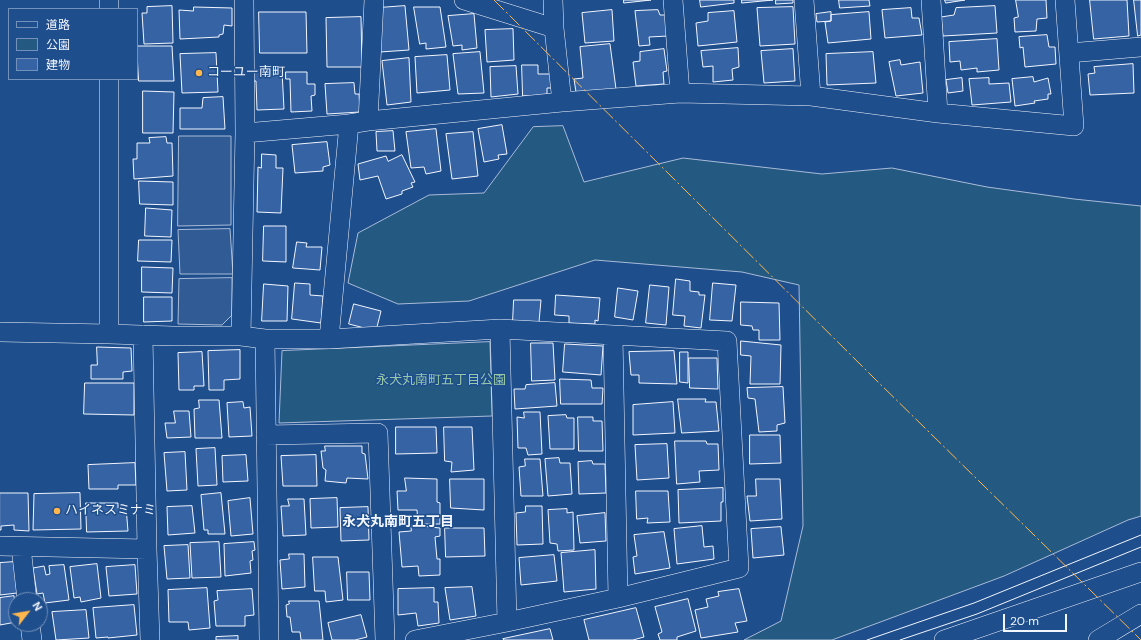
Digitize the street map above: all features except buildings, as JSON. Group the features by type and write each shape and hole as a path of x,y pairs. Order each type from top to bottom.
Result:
{"street":[{"path":"241,336 245,133 244,0"},
{"path":"368,121 374,0"},
{"path":"464,0 554,28"},
{"path":"553,0 554,28 562,102"},
{"path":"673,0 680,93"},
{"path":"804,0 811,96"},
{"path":"931,0 938,113"},
{"path":"245,133 562,102 680,93 811,96 938,113 1074,126 1066,0"},
{"path":"1069,53 1141,47"},
{"path":"109,80 109,334"},
{"path":"329,339 349,124"},
{"path":"0,332 329,339 500,329 727,341 739,568 618,598 416,640"},
{"path":"500,329 507,622"},
{"path":"143,335 150,640"},
{"path":"613,336 618,598"},
{"path":"265,338 269,640"},
{"path":"266,434 378,433 386,640"},
{"path":"0,546 147,549"},
{"path":"21,547 26,592"},
{"path":"944,640 1141,572"},
{"path":"1098,640 1141,614"}],"green space":[{"path":"563,126 584,182 683,158 822,174 892,168 987,187 1074,199 1141,206 1141,516 1128,520 1004,576 832,640 744,640 781,621 803,526 799,285 742,272 595,260 469,301 398,304 348,283 358,233 429,195 484,193 533,127"},
{"name":"永犬丸南町五丁目公園","path":"490,342 492,416 279,423 282,351"}],"shaded area":[{"path":"179,136 231,136 231,225 178,226"},
{"path":"230,229 233,274 180,274 178,230"},
{"path":"232,278 232,315 222,325 178,324 179,279"}],"tram line":[{"path":"867,640 974,603 1141,535"},
{"path":"900,640 977,614 1141,547"}],"power":[{"path":"494,0 875,379 1141,640"}],"place":[{"name":"コーユー南町","path":"199,73"},
{"name":"ハイネスミナミ","path":"57,511"}],"district":[{"name":"永犬丸南町五丁目","path":"398,522"}]}
